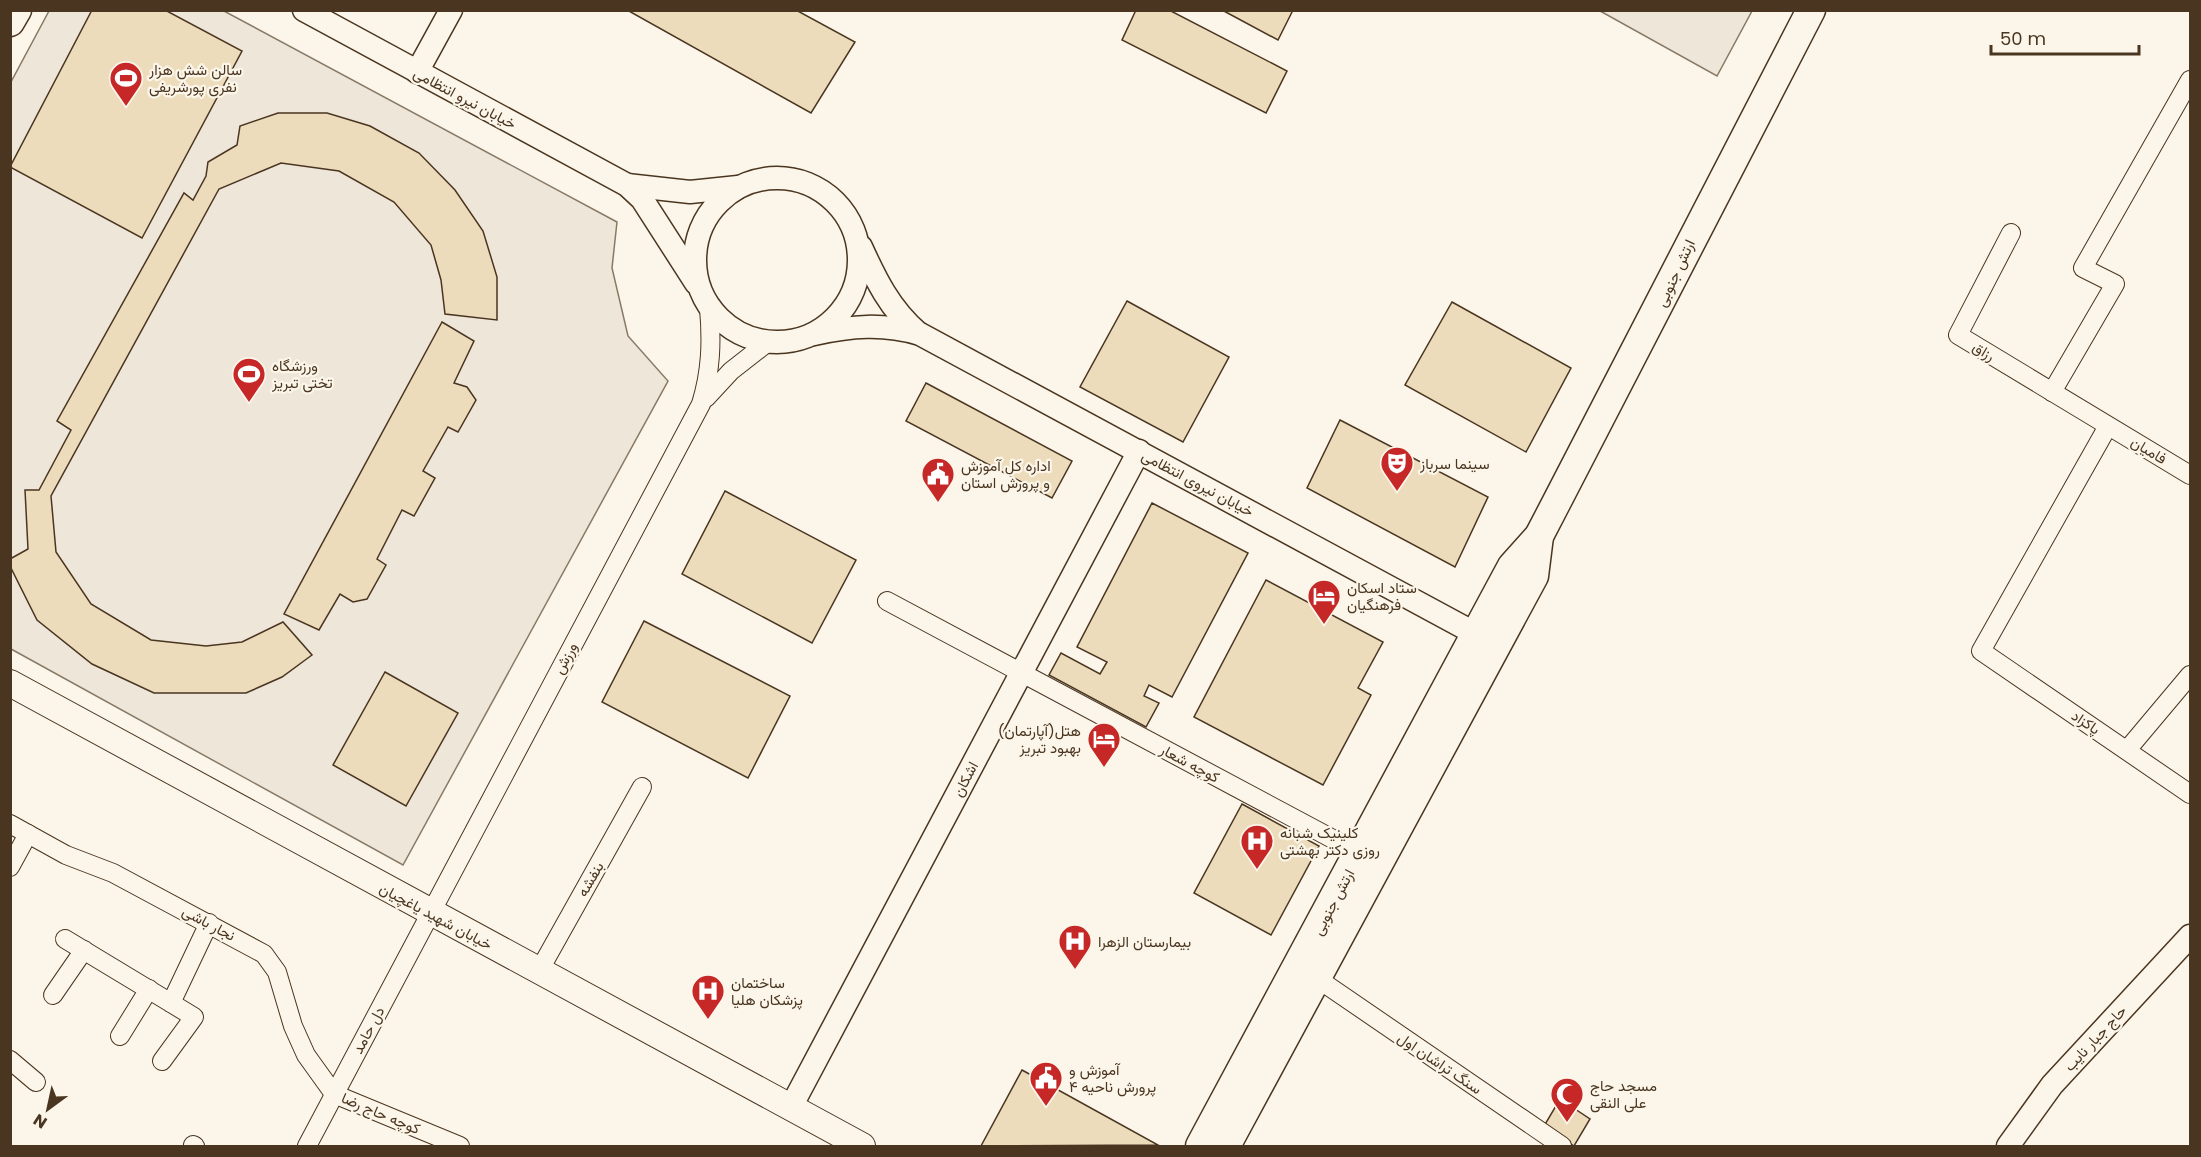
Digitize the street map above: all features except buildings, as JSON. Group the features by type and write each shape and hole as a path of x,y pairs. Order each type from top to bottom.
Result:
{"main road":[{"path":"10,22 16,10"},
{"name":"ارتش جنوبی","path":"1200,1146 1512,566 1539,536 1656,312 1688,243 1812,10"},
{"name":"ارتش جنوبی","path":"1226,1146 1534,576 1539,536"},
{"name":"خیابان شهید یاغچیان","path":"10,683 862,1146"}],"street":[{"name":"خیابان نیرو انتظامی","path":"304,10 627,185 642,199 699,287"},
{"path":"417,72 451,10"},
{"path":"2052,392 2115,284 2083,268 2190,80"},
{"path":"785,178 807,184 828,196 844,213 855,234 859,257 857,280 848,302 833,320 814,334 792,341 768,342 746,337 725,325 709,308 699,287 694,264 696,240 705,219 720,200 739,187 761,179 785,178"},
{"name":"خیابان نیرو انتظامی","path":"627,185 690,192 739,187"},
{"name":"رزاق","path":"2011,233 1958,335 2108,426"},
{"name":"خیابان نیروی انتظامی","path":"855,234 880,290 903,320 920,334 1476,634"},
{"name":"ورزش","path":"430,913 701,404 709,378 711,358 709,308"},
{"name":"خیابان نیروی انتظامی","path":"814,334 838,328 883,325 920,334"},
{"name":"ورزش","path":"701,404 731,371 768,342"},
{"name":"فامیان","path":"2108,426 2190,475"},
{"name":"پاکزاد","path":"2108,426 1981,651 2190,794"},
{"name":"اشکان","path":"791,1107 1138,451"},
{"name":"کوچه شعار","path":"887,601 1359,852"},
{"path":"2127,750 2190,675"},
{"name":"بنفشه","path":"539,971 642,787"},
{"name":"نجار باشی","path":"10,824 66,855 113,873 264,954 276,972 293,1026 306,1055 334,1094"},
{"path":"10,867 28,834"},
{"name":"دل حامد","path":"307,1146 430,913"},
{"path":"171,1002 209,923"},
{"name":"حاج جبار نایب","path":"2009,1146 2052,1084 2190,936"},
{"path":"65,939 194,1017 162,1061"},
{"path":"53,995 84,950"},
{"name":"سنگ تراشان اول","path":"1318,979 1562,1146"},
{"path":"120,1036 148,989"},
{"path":"10,1060 36,1082"},
{"name":"کوچه حاج رضا","path":"334,1094 460,1146"}],"shaded area":[{"path":"49,11 224,11 617,222 612,268 628,336 668,381 403,865 11,649 11,82"},
{"path":"1600,11 1752,11 1717,76"}],"place":[{"name":"سالن شش هزار نفری پورشریفی","path":"126,107"},
{"name":"ورزشگاه تختی تبریز","path":"249,403"},
{"name":"سینما سرباز","path":"1397,492"},
{"name":"اداره کل آموزش و پرورش استان","path":"938,503"},
{"name":"ستاد اسکان فرهنگیان","path":"1324,625"},
{"name":"هتل(آپارتمان) بهبود تبریز","path":"1104,768"},
{"name":"کلینیک شبانه روزی دکتر بهشتی","path":"1257,870"},
{"name":"بیمارستان الزهرا","path":"1075,970"},
{"name":"ساختمان پزشکان هلیا","path":"708,1020"},
{"name":"آموزش و پرورش ناحیه ۴","path":"1046,1107"},
{"name":"مسجد حاج علی النقی","path":"1567,1123"}]}
